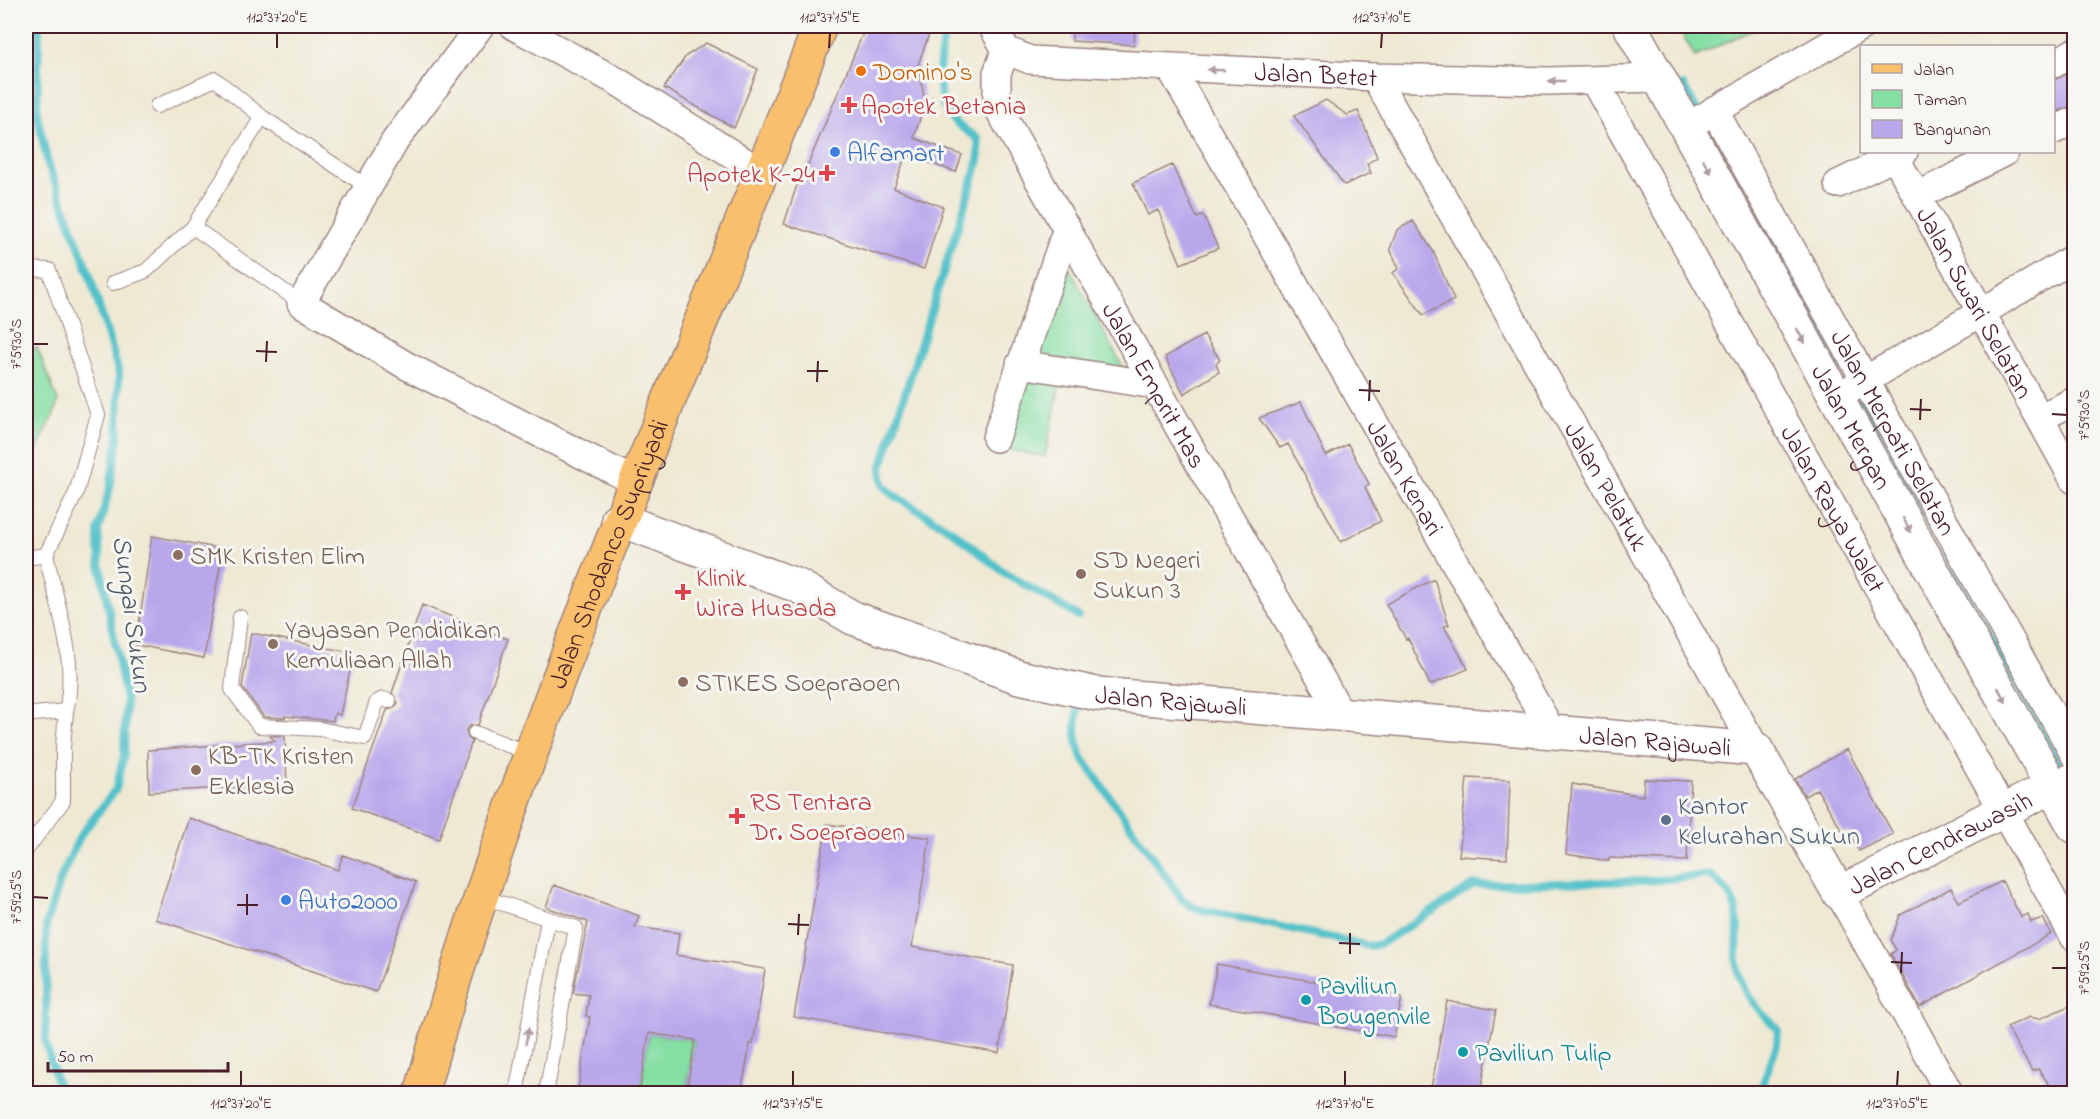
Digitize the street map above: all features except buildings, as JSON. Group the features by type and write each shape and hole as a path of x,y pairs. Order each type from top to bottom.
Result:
{"main road":[{"name":"Jalan Shodanco Supriyadi","path":"421,1094 480,896 529,753 618,519 762,173 820,26"}],"street":[{"path":"480,26 395,141 366,186 301,303 407,366 634,481"},
{"path":"514,26 618,82 762,173"},
{"path":"992,26 1006,50"},
{"name":"Jalan Mergan","path":"1630,26 1658,78 1700,119 1835,397 2064,781 2074,826"},
{"path":"1700,119 1862,26"},
{"name":"Jalan Betet","path":"1006,50 1030,60 1171,69 1594,81 1658,78"},
{"name":"Jalan Emprit Mas","path":"1006,50 997,73 997,106 1341,714"},
{"path":"2055,63 2074,52"},
{"name":"Jalan Kenari","path":"1171,69 1551,730"},
{"name":"Jalan Pelatuk","path":"1375,76 1839,893"},
{"name":"Jalan Raya Walet","path":"1594,81 2074,938"},
{"name":"Jalan Merpati Selatan","path":"1700,119 1867,380 2074,754"},
{"path":"2055,130 2074,121"},
{"path":"1917,196 2003,153"},
{"path":"1838,184 1900,154"},
{"name":"Jalan Swari Selatan","path":"1900,154 1917,196 1979,313 2074,480"},
{"path":"996,438 1067,228"},
{"path":"1835,397 2074,258"},
{"path":"1020,364 1155,386"},
{"path":"2040,418 2074,401"},
{"name":"Jalan Rajawali","path":"618,519 798,586 853,618 1019,677 1097,694 1551,730 1756,749"},
{"name":"Jalan Cendrawasih","path":"1839,893 2064,781"},
{"path":"1839,893 1950,1094"}],"lane":[{"path":"157,106 215,79 262,117 366,186"},
{"path":"113,283 146,271 192,227 262,117"},
{"path":"192,227 301,303"},
{"path":"26,269 49,270 99,415 76,493 46,555 70,664 70,693 63,748 63,801 26,850"},
{"path":"26,558 46,555"},
{"path":"240,617 232,689 259,726 320,729 365,738 377,702 383,699 389,701"},
{"path":"34,714 66,711"},
{"path":"475,733 529,753"},
{"path":"480,896 548,920 576,927 546,1094"},
{"path":"516,1094 548,920"}],"green space":[{"path":"1678,26 1760,26 1695,57"},
{"path":"1067,264 1124,369 1037,356"},
{"path":"37,347 58,401 26,473 26,351"},
{"path":"1030,376 1061,379 1045,457 1000,448"},
{"path":"26,709 32,755 26,797"},
{"path":"649,1033 695,1040 686,1093 639,1094"}],"waterway":[{"name":"Sungai Sukun","path":"39,26 37,115 48,164 89,273 119,373 118,439 110,488 98,531 100,564 126,700 124,755 116,789 80,836 62,875 46,925 46,1043 60,1094"},
{"path":"946,26 939,71 943,105 948,115 958,125 978,139 979,160 881,469 883,484 892,494 951,530 1005,573 1078,616"},
{"path":"1683,85 1843,368"},
{"path":"1860,399 2062,766"},
{"path":"1078,710 1076,735 1083,759 1182,899 1194,908 1370,946 1380,944 1474,885 1645,881 1709,875 1725,889 1733,902 1737,916 1739,973 1745,989 1755,1005 1778,1029 1777,1045 1759,1094"}],"place":[{"name":"Domino's","path":"861,71"},
{"name":"Apotek Betania","path":"849,105"},
{"name":"Alfamart","path":"835,152"},
{"name":"Apotek K-24","path":"827,173"},
{"name":"SMK Kristen Elim","path":"178,555"},
{"name":"SD Negeri Sukun 3","path":"1081,574"},
{"name":"Klinik Wira Husada","path":"683,592"},
{"name":"Yayasan Pendidikan Kemuliaan Allah","path":"273,644"},
{"name":"STIKES Soepraoen","path":"683,682"},
{"name":"KB-TK Kristen Ekklesia","path":"196,770"},
{"name":"RS Tentara Dr. Soepraoen","path":"737,816"},
{"name":"Kantor Kelurahan Sukun","path":"1666,820"},
{"name":"Auto2000","path":"286,900"},
{"name":"Paviliun Bougenvile","path":"1306,1000"},
{"name":"Paviliun Tulip","path":"1463,1052"}]}
